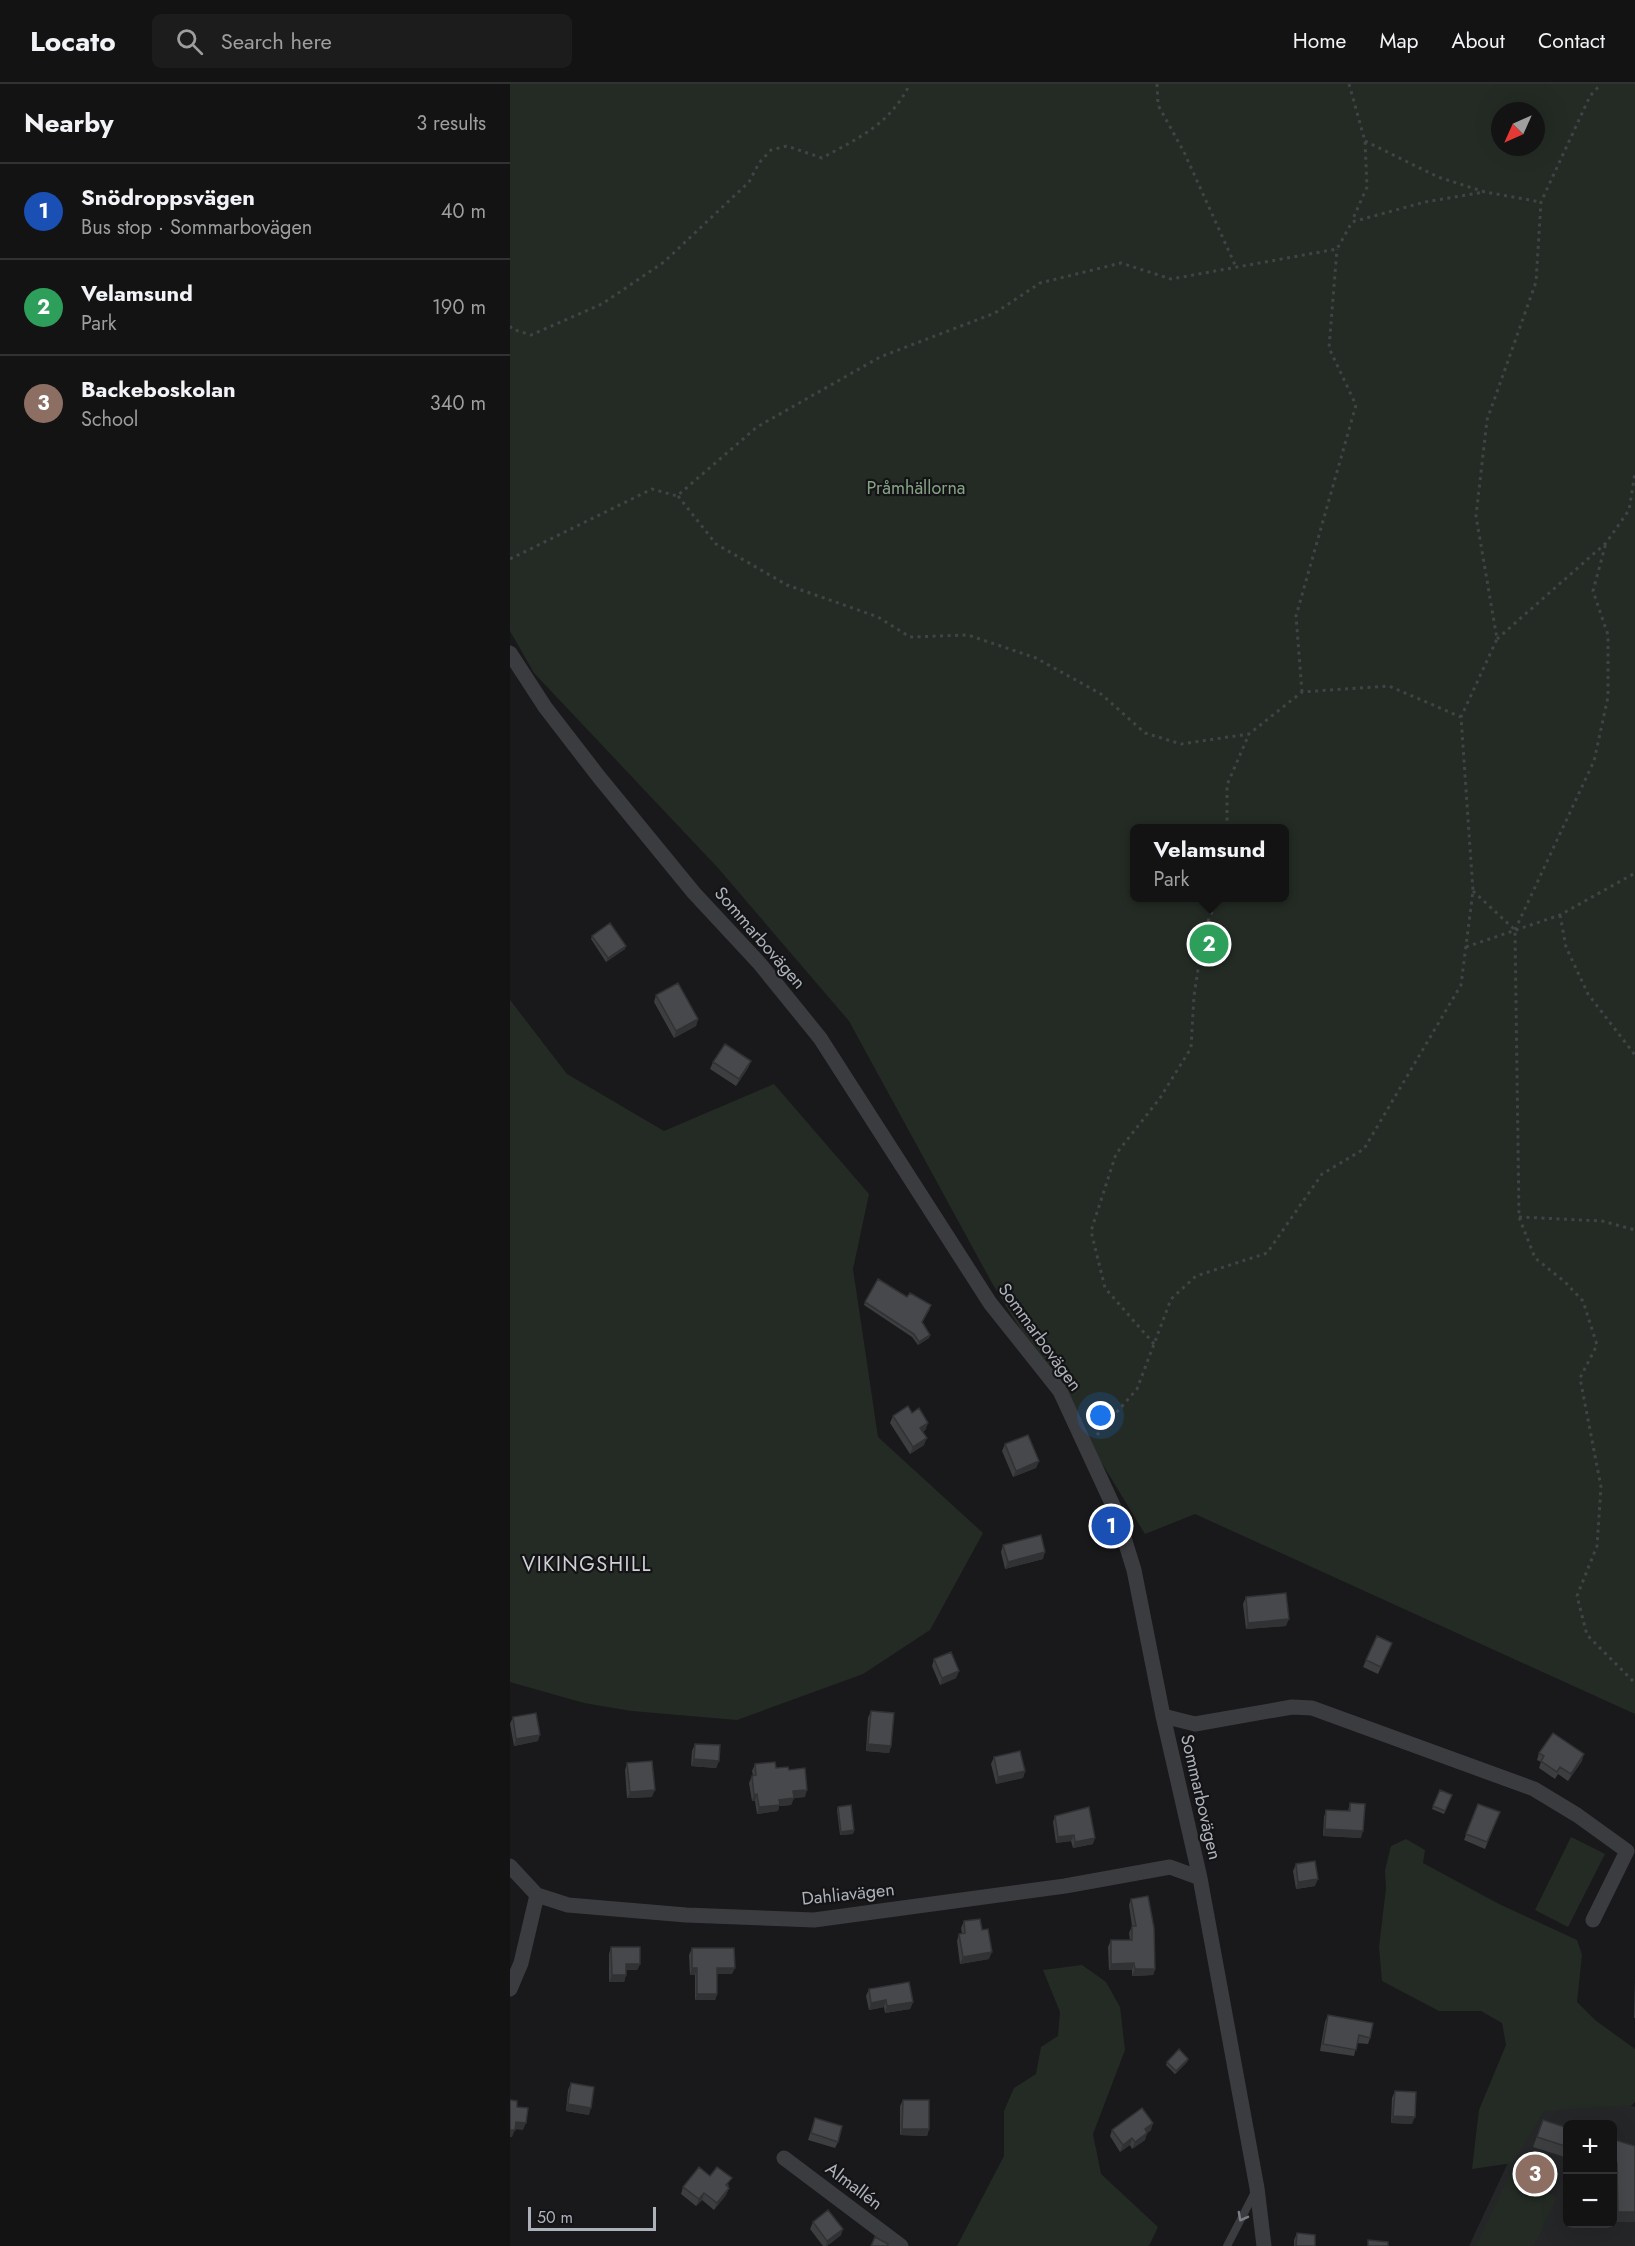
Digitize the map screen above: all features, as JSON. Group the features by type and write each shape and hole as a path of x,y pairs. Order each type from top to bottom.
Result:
{"street":[{"name":"Sommarbovägen","path":"510,653 545,706 599,777 694,892 760,964 820,1038 990,1303 1060,1391 1116,1512 1134,1570 1163,1716 1200,1878 1257,2188 1264,2246"},
{"path":"1163,1716 1195,1724 1292,1707 1312,1708 1534,1789 1631,1846 1593,1920"},
{"name":"Dahliavägen","path":"510,1866 537,1895 568,1905 686,1915 814,1920 1065,1886 1170,1868 1200,1878"},
{"path":"510,1989 521,1964 537,1895"},
{"name":"Almallén","path":"784,2158 901,2246"}],"lane":[{"path":"1227,2246 1257,2188"}],"path":[{"path":"510,326 512,329 531,335 602,304 664,262 749,182 759,163 771,150 787,146 822,158 875,128 901,103 910,84"},
{"path":"1157,84 1158,105 1184,152 1236,267"},
{"path":"1302,692 1296,616 1356,405 1329,348 1336,249 1352,222 1367,187 1365,141 1350,84"},
{"path":"1497,639 1476,516 1487,420 1536,282 1541,202 1590,96 1601,84"},
{"path":"1365,141 1438,177 1485,192 1541,202"},
{"path":"1352,222 1425,202 1485,192"},
{"path":"678,495 757,427 880,357 995,313 1040,283 1121,263 1171,279 1336,249"},
{"path":"1086,1448 1137,1389 1171,1299 1196,1276 1267,1253 1322,1174 1364,1149 1461,985 1473,891 1461,717 1497,639 1606,543 1629,510 1635,473"},
{"path":"510,559 652,489 678,495 716,544 787,585 878,616 910,637 968,635 1036,658 1101,694 1145,733 1181,744 1249,735"},
{"path":"1606,543 1593,591 1608,635 1608,697 1594,761 1515,930 1519,1217 1535,1258 1584,1301 1597,1345 1580,1378 1601,1486 1597,1546 1577,1596 1587,1635 1635,1683"},
{"path":"1227,824 1227,785 1249,735 1302,692 1389,686 1461,717"},
{"path":"1466,947 1560,915 1635,873"},
{"path":"1473,891 1515,930"},
{"path":"1154,1344 1105,1288 1091,1231 1116,1154 1160,1098 1191,1048 1194,996 1204,930 1216,902"},
{"path":"1560,915 1566,947 1588,994 1628,1049 1635,1055"},
{"path":"1519,1217 1602,1221 1635,1230"}],"shaded area":[{"path":"1550,2073 1635,2107 1635,2246 1469,2246"}],"green space":[{"name":"Pråmhällorna","path":"510,84 1635,84 1635,1714 1195,1514 1145,1534 992,1283 849,1021 718,868 534,673 510,631"},
{"path":"510,1000 567,1074 664,1131 774,1084 869,1194 853,1269 878,1437 983,1533 930,1630 863,1674 737,1720 632,1711 584,1703 510,1682"},
{"path":"1571,1837 1605,1854 1568,1927 1535,1910"},
{"path":"1406,1839 1425,1850 1423,1863 1499,1904 1577,1940 1582,1955 1577,2002 1595,2020 1635,2049 1635,2102 1632,2105 1544,2111 1513,2163 1472,2169 1479,2110 1506,2045 1502,2023 1481,2011 1439,2011 1382,1981 1379,1947 1386,1888 1385,1870 1391,1846"},
{"path":"1082,1965 1106,1982 1120,2007 1125,2050 1093,2134 1101,2174 1158,2227 1149,2246 957,2246 1004,2156 1004,2111 1014,2088 1036,2074 1041,2047 1058,2036 1060,2012 1043,1970"},
{"path":"1509,2175 1557,2197 1534,2246 1476,2246"}],"building":[{"path":"610,923 626,946 608,958 592,936"},
{"path":"678,983 698,1019 676,1031 656,995"},
{"path":"725,1044 751,1061 739,1079 713,1062"},
{"path":"878,1279 907,1297 910,1293 931,1305 922,1322 930,1335 919,1342 914,1334 865,1302"},
{"path":"908,1406 912,1413 919,1408 928,1423 920,1428 927,1438 913,1447 893,1416"},
{"path":"1028,1435 1039,1461 1016,1471 1005,1444"},
{"path":"1041,1535 1045,1552 1008,1562 1003,1545"},
{"path":"1286,1593 1289,1619 1248,1623 1246,1597"},
{"path":"1377,1636 1392,1643 1381,1667 1366,1660"},
{"path":"951,1652 959,1671 942,1678 934,1659"},
{"path":"871,1711 894,1713 891,1746 868,1744"},
{"path":"536,1713 540,1735 516,1739 513,1717"},
{"path":"1553,1733 1584,1754 1571,1774 1560,1767 1557,1772 1541,1761 1544,1756 1539,1753"},
{"path":"695,1744 720,1745 719,1761 694,1759"},
{"path":"1020,1751 1025,1771 998,1777 994,1757"},
{"path":"652,1761 655,1790 630,1792 627,1763"},
{"path":"775,1762 776,1768 788,1767 789,1770 805,1768 807,1790 793,1791 794,1798 779,1800 780,1805 759,1807 757,1794 754,1795 752,1776 756,1775 755,1764"},
{"path":"1440,1790 1452,1795 1445,1811 1433,1806"},
{"path":"1350,1803 1365,1804 1363,1831 1325,1829 1326,1810 1350,1811"},
{"path":"1478,1804 1500,1812 1487,1842 1466,1834"},
{"path":"851,1805 854,1830 841,1832 838,1807"},
{"path":"1089,1807 1095,1838 1075,1842 1074,1835 1058,1837 1055,1816"},
{"path":"1315,1861 1318,1879 1298,1882 1296,1864"},
{"path":"1148,1896 1154,1928 1155,1969 1135,1969 1134,1963 1111,1964 1111,1940 1132,1940 1132,1926 1136,1926 1131,1899"},
{"path":"980,1919 982,1930 988,1929 992,1952 963,1957 959,1934 965,1933 964,1921"},
{"path":"611,1947 640,1947 640,1964 626,1964 626,1975 612,1975"},
{"path":"692,1948 734,1948 735,1968 717,1968 717,1994 697,1994 697,1968 692,1968"},
{"path":"909,1982 913,2002 887,2006 886,2000 871,2003 869,1989"},
{"path":"1328,2015 1373,2023 1370,2038 1359,2035 1356,2050 1323,2044"},
{"path":"1179,2049 1188,2059 1176,2071 1167,2062"},
{"path":"571,2083 594,2087 591,2108 568,2104"},
{"path":"1395,2091 1416,2092 1415,2117 1393,2116"},
{"path":"510,2100 517,2101 517,2107 528,2108 526,2123 516,2122 515,2130 510,2130"},
{"path":"903,2100 929,2100 929,2129 902,2129"},
{"path":"1142,2108 1153,2123 1145,2129 1147,2133 1135,2142 1132,2138 1123,2145 1112,2130"},
{"path":"815,2118 842,2126 838,2142 811,2133"},
{"path":"1543,2120 1563,2126 1563,2145 1537,2137"},
{"path":"1617,2141 1635,2146 1635,2212 1618,2212"},
{"path":"699,2167 710,2176 717,2167 732,2178 726,2185 729,2188 717,2203 704,2193 699,2199 683,2187"},
{"path":"828,2210 843,2229 827,2241 813,2222"},
{"path":"1297,2233 1315,2235 1315,2246 1296,2246"},
{"path":"875,2237 888,2244 887,2246 871,2246"},
{"path":"1368,2240 1388,2242 1388,2246 1368,2246"}],"place":[{"name":"Velamsund","path":"1209,944"},
{"name":"Snödroppsvägen","path":"1111,1526"},
{"name":"Backeboskolan","path":"1535,2174"}],"district":[{"name":"VIKINGSHILL","path":"587,1564"}]}
